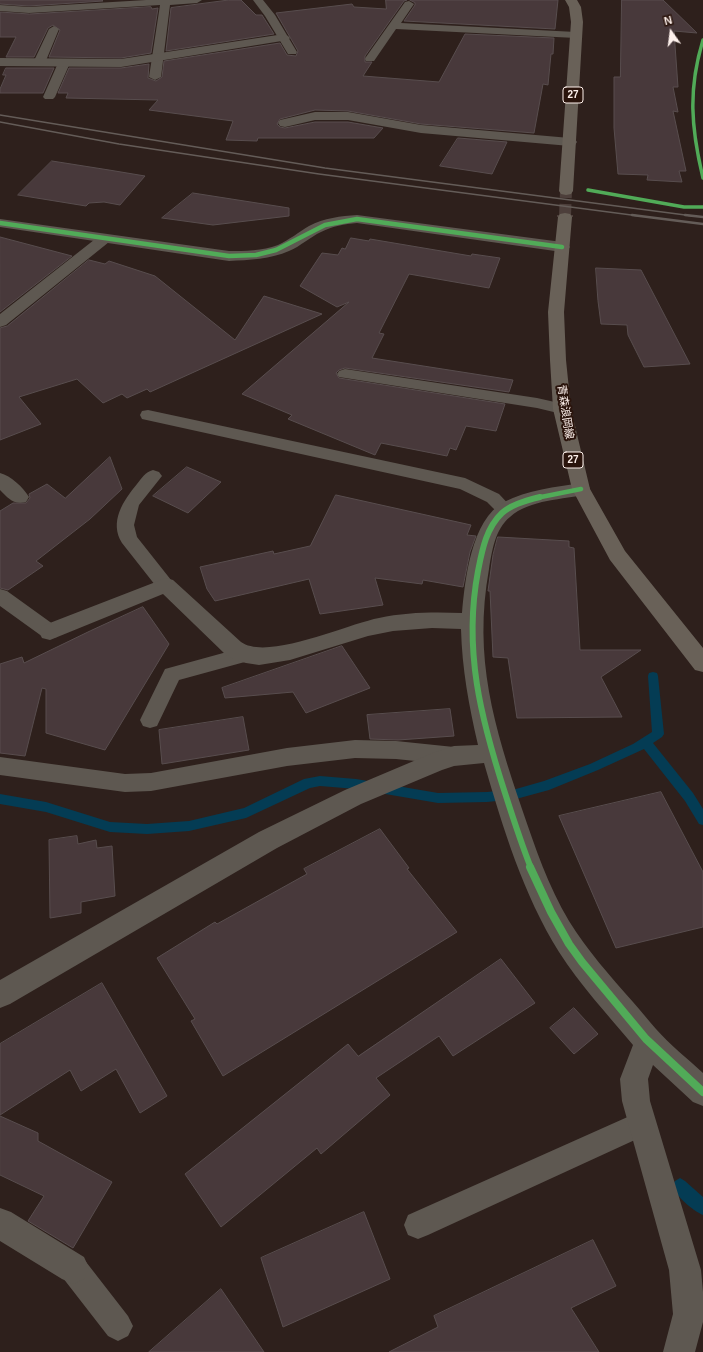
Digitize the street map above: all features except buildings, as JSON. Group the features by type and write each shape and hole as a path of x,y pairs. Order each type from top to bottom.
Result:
{"main road":[{"name":"27","path":"566,191 576,35 575,7 571,0"},
{"name":"青森浪岡線","path":"564,217 556,312 558,360 562,409 581,489 617,555 703,664"}],"street":[{"path":"0,62 116,63 284,38"},
{"path":"285,123 315,116 348,116 421,129 570,142"},
{"path":"0,223 228,256 251,256 284,247 316,228 333,222 357,219 562,247"},
{"path":"0,322 104,239"},
{"path":"0,479 19,497"},
{"path":"581,489 522,502 505,510 494,521 485,540 477,572 471,622 476,687 499,777 522,844 551,913 569,944 599,984 648,1041 703,1092"},
{"path":"50,632 166,585 232,648 245,655 262,656 278,654 368,628 390,624 448,620 471,622"},
{"path":"0,996 268,840 352,797 444,759 492,753"},
{"path":"648,1041 634,1079 636,1101 641,1124 685,1270 689,1314 679,1352"},
{"path":"0,1223 74,1268"}],"lane":[{"path":"0,8 29,10 197,0"},
{"path":"258,0 292,52"},
{"path":"155,77 164,3"},
{"path":"370,59 409,4"},
{"path":"394,26 576,35"},
{"path":"39,63 54,29"},
{"path":"49,96 64,63"},
{"path":"345,374 537,403 562,409"},
{"path":"148,415 465,484 493,498 505,510"},
{"path":"153,476 131,503 125,525 128,539 166,585"},
{"path":"0,596 50,632"},
{"path":"150,720 172,674 245,655"},
{"path":"0,766 125,783 151,782 281,758 348,750 396,750 444,759"},
{"path":"418,1225 641,1124"},
{"path":"74,1268 118,1326"}],"waterway":[{"path":"645,742 658,734 653,676"},
{"path":"0,799 46,807 110,827 147,829 189,826 246,813 308,783 320,781 356,784 438,798 487,797 516,794 545,786 594,767 645,742"},
{"path":"645,742 689,797 703,820"},
{"path":"680,1186 703,1207"}],"tunnel":[{"path":"565,216 566,191"}],"railway":[{"path":"0,115 325,168 687,215"},
{"path":"0,122 119,144 319,174 639,216"},
{"path":"632,215 703,224"},
{"path":"687,215 703,217"},
{"path":"687,215 693,216"}],"cycle path":[{"path":"703,40 694,75 692,92 695,143 703,178"},
{"path":"588,190 684,207 703,207"},
{"path":"0,223 229,256 256,255 270,252 283,248 315,229 330,223 357,219 562,247"},
{"path":"581,489 540,497 510,507 498,517 485,541 474,594 472,626 473,657 483,718 491,749 529,862 543,896 559,928 588,971 649,1042 703,1092"}]}
